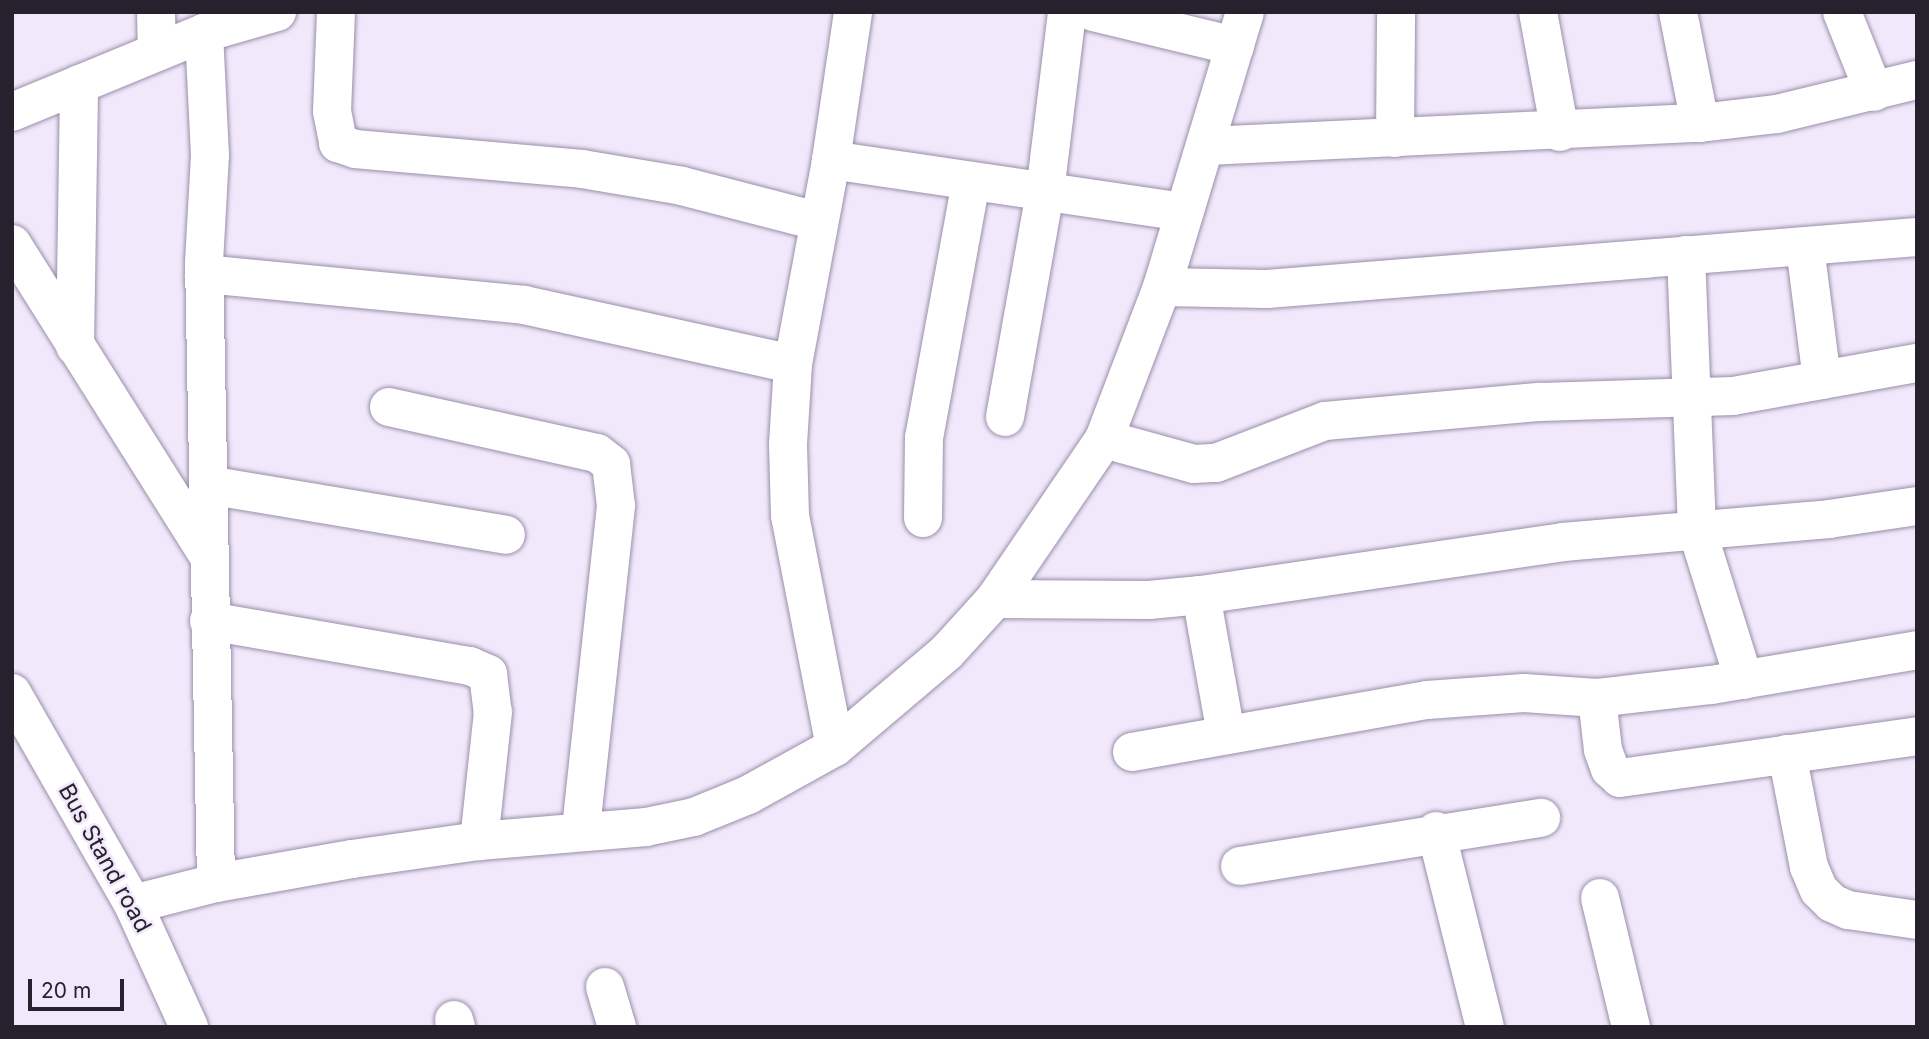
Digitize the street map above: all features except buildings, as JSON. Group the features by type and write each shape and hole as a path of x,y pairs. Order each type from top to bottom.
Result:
{"street":[{"path":"156,12 158,52"},
{"path":"12,112 204,33 277,12"},
{"path":"336,12 332,111 338,143 355,149 582,169 682,186 817,221"},
{"path":"835,747 790,516 788,444 793,364 817,221 831,160 853,12"},
{"path":"1005,417 1045,192 1066,12"},
{"path":"133,904 216,883 479,841 581,830 646,827 694,817 748,795 835,747 947,652 995,599 1104,439 1162,288 1183,212 1207,146 1240,29 1093,12"},
{"path":"1395,138 1396,12"},
{"path":"1538,12 1560,132"},
{"path":"1678,12 1700,123"},
{"path":"1842,12 1874,92"},
{"path":"204,33 211,155 204,274 216,883"},
{"path":"1207,146 1560,132 1700,123 1777,114 1917,80"},
{"path":"75,346 79,84"},
{"path":"831,160 1183,212"},
{"path":"923,518 924,438 971,181"},
{"path":"1162,288 1267,289 1917,237"},
{"path":"12,244 208,555"},
{"path":"1805,247 1822,380"},
{"path":"1686,255 1689,399 1697,530 1744,680"},
{"path":"204,274 524,305 793,364"},
{"path":"1104,439 1194,464 1216,463 1325,421 1550,401 1689,399 1917,363"},
{"path":"389,407 597,453 611,464 616,506 581,830"},
{"path":"208,485 506,536"},
{"path":"995,599 1149,600 1201,595 1563,542 1917,506"},
{"path":"1201,595 1226,734"},
{"path":"209,621 470,666 488,674 493,712 479,841"},
{"path":"1132,752 1226,734 1467,696 1524,693 1597,698 1744,680 1917,650"},
{"name":"Bus Stand road","path":"12,694 133,904 189,1027"},
{"path":"1597,698 1603,751 1610,769 1620,778 1917,736"},
{"path":"1787,754 1809,867 1819,890 1832,903 1848,910 1917,920"},
{"path":"1240,866 1436,831 1541,818"},
{"path":"1436,831 1485,1027"},
{"path":"1600,898 1631,1027"},
{"path":"606,987 617,1027"}]}
